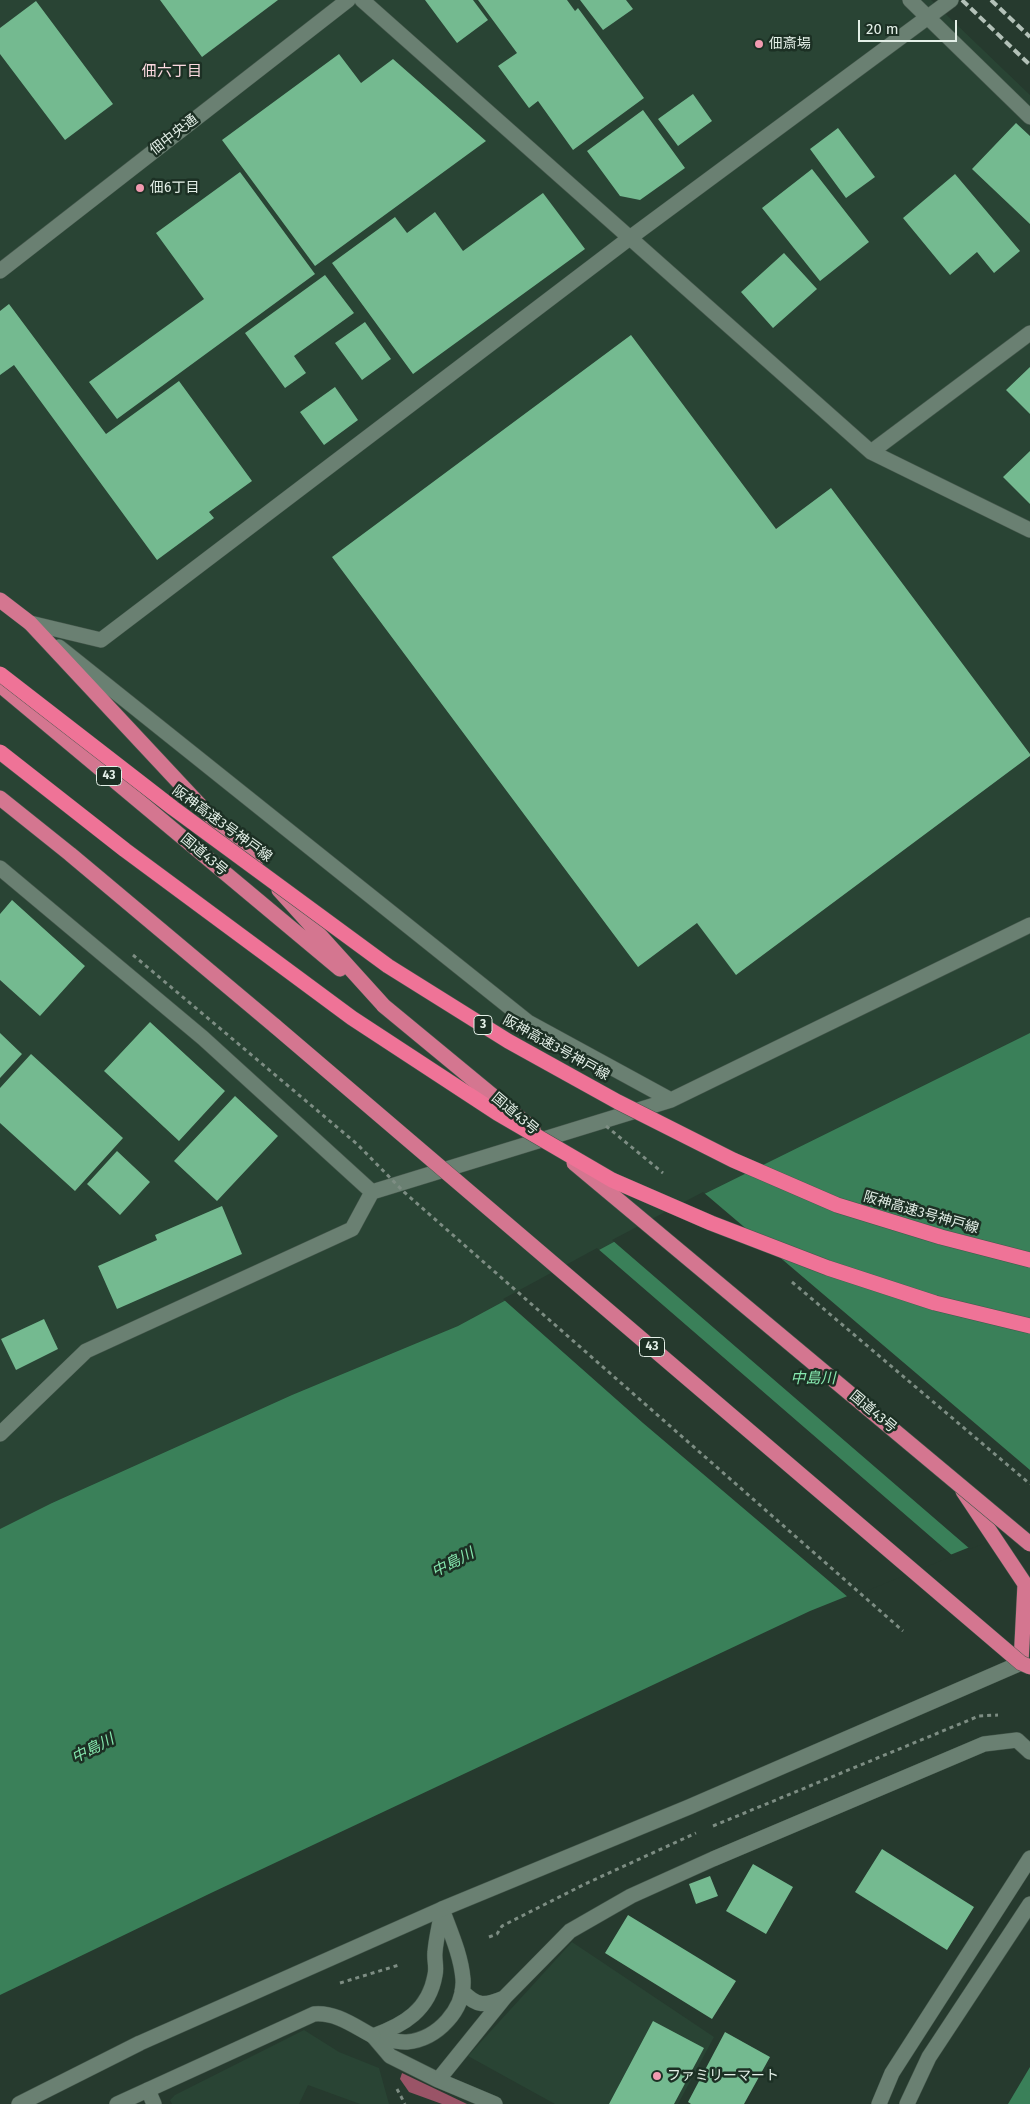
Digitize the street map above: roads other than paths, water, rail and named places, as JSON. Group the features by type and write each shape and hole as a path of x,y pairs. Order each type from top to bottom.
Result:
{"highway":[{"path":"0,600 30,623 240,847 384,1006"},
{"name":"阪神高速3号神戸線","path":"0,674 172,808 388,966 508,1041 618,1102 733,1160 837,1205 941,1237 1030,1260"},
{"name":"国道43号","path":"0,685 752,1310 1030,1544"},
{"path":"0,752 125,850 352,1018 496,1114 612,1180 711,1223 828,1268 935,1303 1030,1326"},
{"name":"43","path":"0,798 70,854 1027,1663 1030,1677"},
{"path":"959,1485 1025,1584 1027,1663"}],"street":[{"name":"佃中央通","path":"0,271 348,0"},
{"path":"362,0 631,237 870,452 1030,530"},
{"path":"910,0 1030,117"},
{"path":"30,623 100,640 631,237 950,0"},
{"path":"870,452 1030,333"},
{"path":"30,623 117,695 528,1022 671,1100"},
{"path":"0,868 204,1038 372,1192"},
{"path":"0,1434 86,1351 352,1229 372,1192 671,1100 1030,925"},
{"path":"19,2104 140,2044 442,1909 690,1807 1027,1663"},
{"path":"438,2080 505,1997 570,1931 631,1896 722,1855 984,1744 1017,1740 1030,1752"},
{"path":"879,2104 892,2073 1030,1858"},
{"path":"906,2104 929,2057 1030,1904"},
{"path":"117,2104 314,2014 324,2013 334,2016 373,2036 407,2042 428,2035 449,2020 457,2009 462,1992 463,1979 442,1909"},
{"path":"373,2036 396,2028 405,2022 421,2007 427,1998 436,1974 434,1954 442,1909"},
{"path":"462,1992 469,1999 477,2003 488,2004 505,1997"},
{"path":"373,2036 390,2056 438,2080 495,2104"},
{"path":"148,2090 154,2104"}],"water":[{"name":"中島川","path":"1030,1033 1030,1523 810,1611 211,1893 0,1995 0,1529 52,1503 292,1395 458,1326 688,1202"},
{"path":"1030,2067 1030,2104 1008,2104"}],"railway":[{"path":"962,0 1030,65"},
{"path":"991,0 1030,37"}],"place":[{"name":"佃斎場","path":"759,44"},
{"name":"佃6丁目","path":"140,188"},
{"name":"ファミリーマート","path":"657,2076"}],"district":[{"name":"佃六丁目","path":"172,72"}]}
